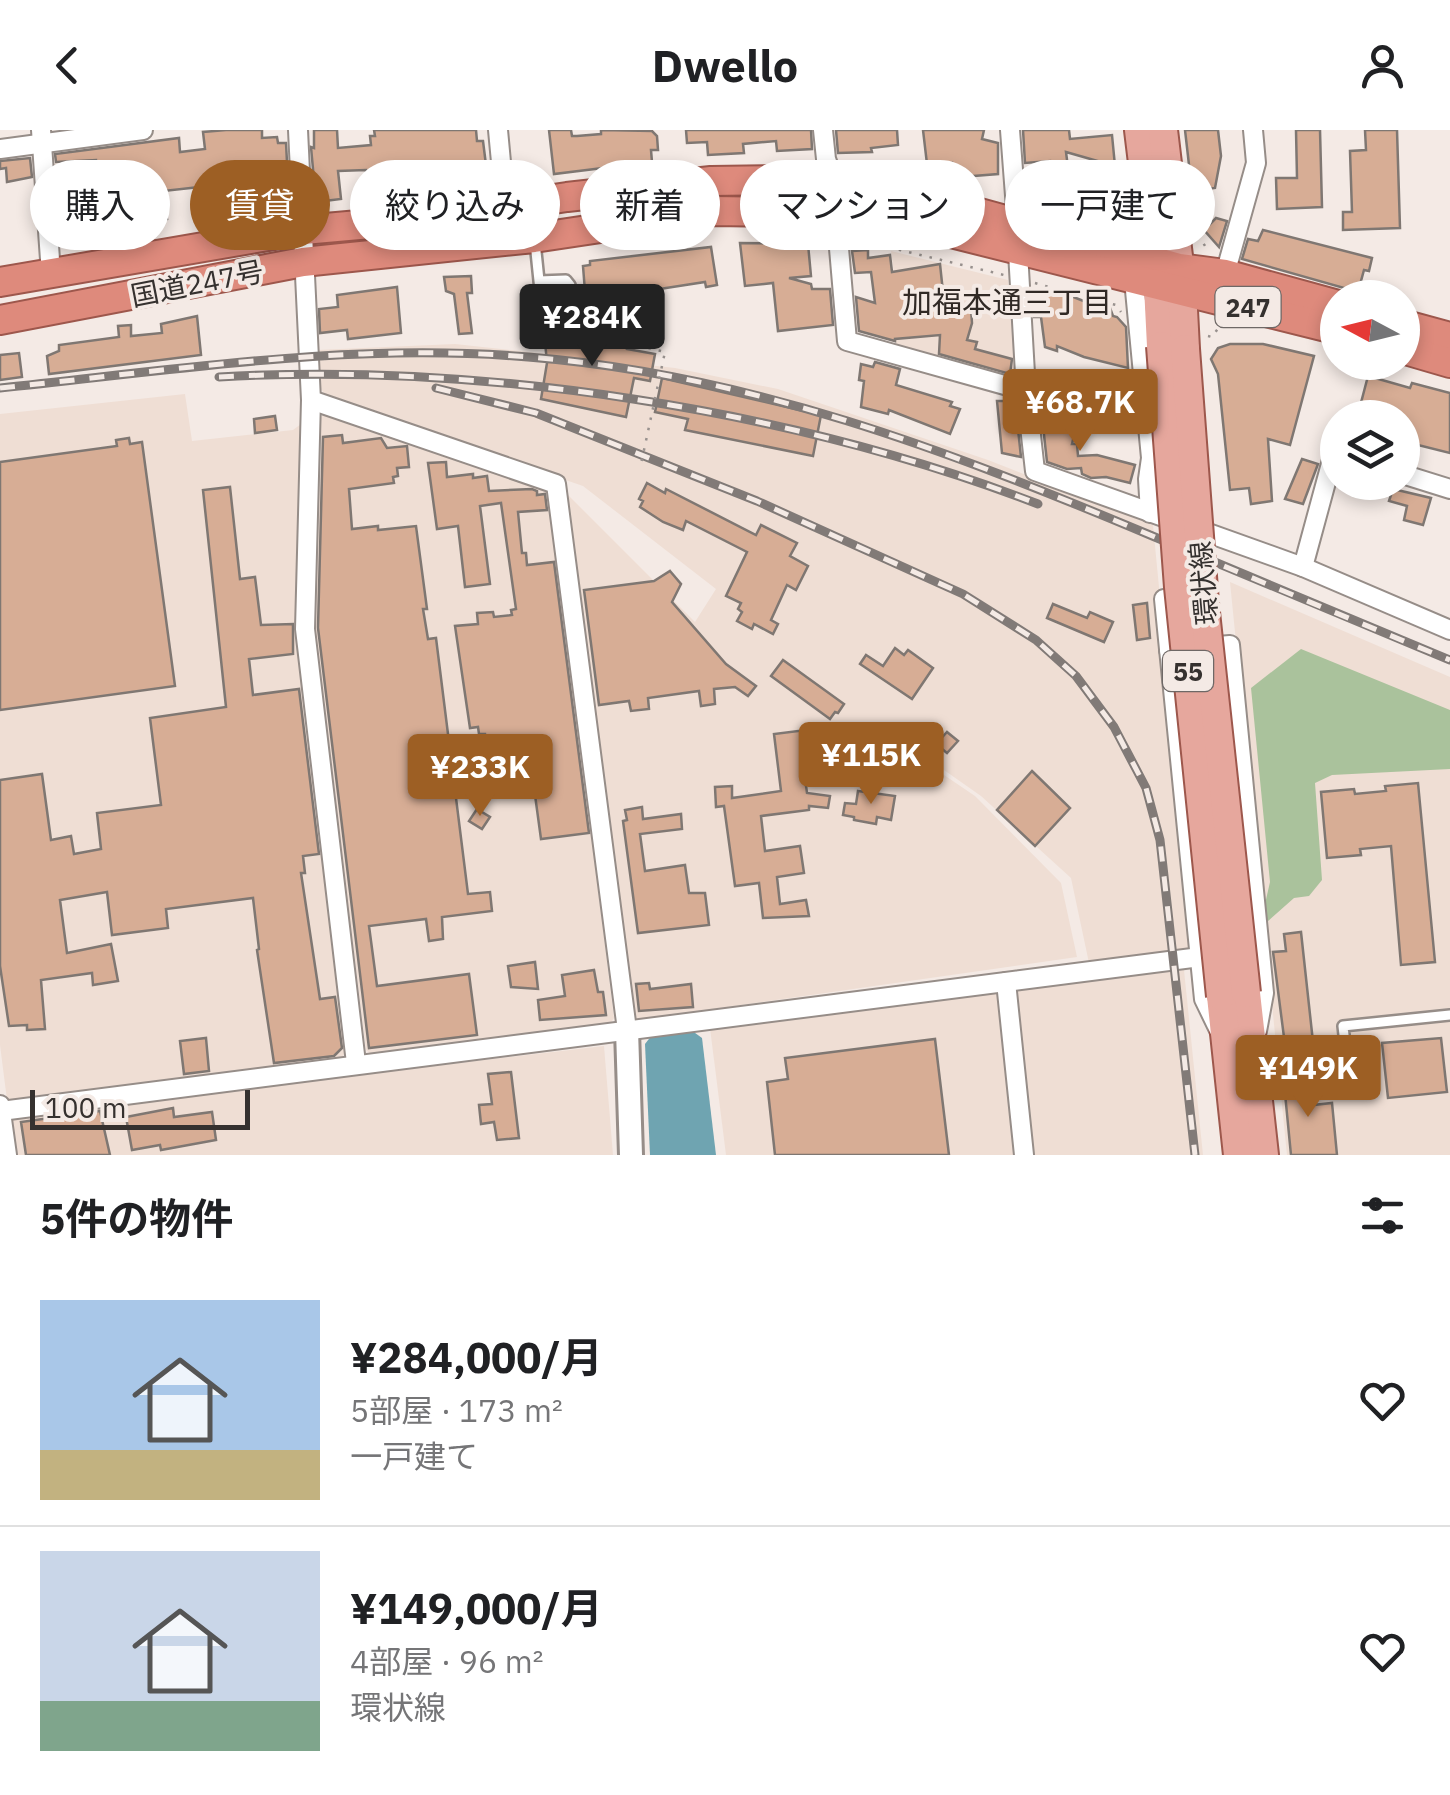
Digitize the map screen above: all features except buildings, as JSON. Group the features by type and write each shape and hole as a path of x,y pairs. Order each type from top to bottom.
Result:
{"highway":[{"name":"国道247号","path":"560,199 740,181"},
{"name":"国道247号","path":"560,234 714,211 740,211"},
{"name":"国道247号","path":"0,282 190,250"},
{"name":"国道247号","path":"0,320 303,262 418,250"},
{"name":"国道247号","path":"980,250 1014,264 1161,277 1218,263 1320,300"},
{"name":"国道247号","path":"1091,250 1161,277 1320,325"},
{"path":"1420,329 1450,337"},
{"path":"1420,354 1450,362"}],"main road":[{"name":"環状線","path":"1139,130 1161,277 1184,344 1234,994 1264,1155"},
{"name":"環状線","path":"1161,277 1163,130"},
{"name":"環状線","path":"1238,1155 1246,1053"}],"street":[{"path":"298,130 300,160"},
{"path":"498,130 501,160"},
{"path":"824,130 826,160"},
{"path":"1010,130 1013,160"},
{"path":"1218,263 1256,163 1253,130"},
{"path":"0,149 41,137 134,131"},
{"path":"41,137 51,274"},
{"path":"303,250 310,400 304,629 356,1063"},
{"path":"838,250 847,341 1026,391"},
{"path":"1014,264 1035,471 1303,567 1450,630"},
{"path":"1150,513 1148,479 1161,277"},
{"path":"310,400 556,484 627,1030 631,1155"},
{"path":"1420,480 1450,489"},
{"path":"1303,567 1321,500"},
{"path":"1164,598 1204,999 1246,1053"},
{"path":"1169,650 1230,645 1264,993 1246,1053"},
{"path":"7,1155 0,1108 1200,958"},
{"path":"1006,982 1024,1155"}],"lane":[{"path":"535,250 539,281"},
{"path":"1246,1053 1346,1053 1343,1026 1450,1015"}],"path":[{"path":"923,250 1014,264"},
{"path":"1209,250 1218,263"},
{"path":"1026,280 1116,305 1122,314"},
{"path":"1090,289 1092,299"},
{"path":"1184,344 1212,337 1218,320"},
{"path":"628,342 665,352 640,464"}],"shaded area":[{"path":"891,251 1008,280 1017,373 1013,377 896,345 893,311 899,309"},
{"path":"455,344 675,368 778,389 988,460 1153,525 1194,950 1089,963 1071,878 981,796 924,756 858,760 919,758 975,796 1061,883 1077,957 637,1020 631,1017 567,494 695,622 716,589 583,486 327,397 320,388 317,350"},
{"path":"185,394 192,441 293,430 301,424 295,632 346,1052 341,1058 7,1100 0,1045 0,414"},
{"path":"323,415 544,490 549,495 614,1018 610,1024 371,1054 366,1050 314,630 319,419"},
{"path":"1230,582 1450,677 1450,1155 1287,1155"},
{"path":"1184,970 1203,1155 726,1155 710,1028"},
{"path":"604,1046 613,1155 13,1155 8,1118 19,1114"}],"green space":[{"path":"1301,649 1450,710 1450,769 1332,775 1315,783 1322,880 1309,896 1294,898 1267,922 1265,904 1270,882 1251,688"}],"water":[{"path":"691,1030 702,1038 716,1155 650,1155 645,1044 652,1035"}],"railway":[{"path":"0,388 263,360 395,353 528,357 690,380 846,420 922,446 1074,504 1450,660"},
{"path":"219,377 423,377 635,399 843,442 1038,504"},
{"path":"436,388 536,413 757,501 963,594 1036,640 1076,676 1114,727 1146,788 1160,840 1195,1155"}],"district":[{"name":"加福本通三丁目","path":"1007,301"}]}
